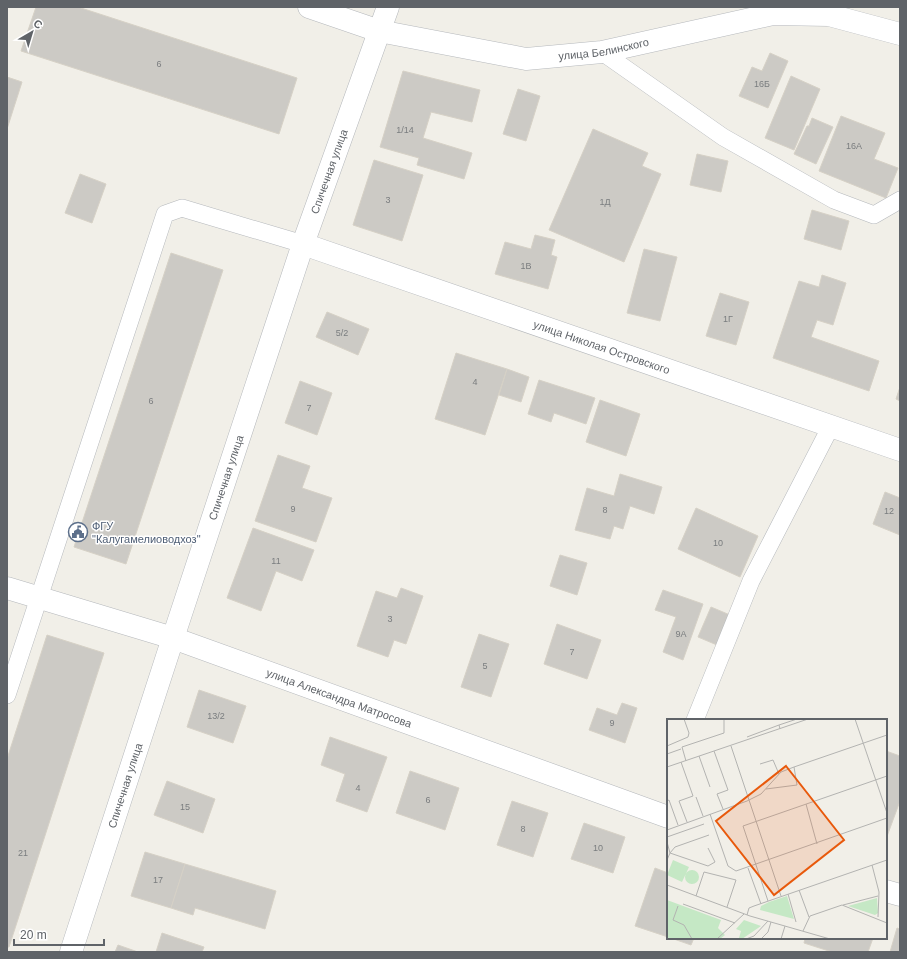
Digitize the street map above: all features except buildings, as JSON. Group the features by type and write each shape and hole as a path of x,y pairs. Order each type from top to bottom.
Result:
{"street":[{"name":"улица Белинского","path":"309,7 379,31 526,59 602,52 773,14 805,11 829,15 900,34"},
{"name":"Спичечная улица","path":"71,952 302,244 388,7"},
{"name":"улица Николая Островского","path":"302,244 900,450"},
{"name":"улица Александра Матросова","path":"7,588 173,638 667,813"},
{"path":"887,891 900,896"}],"lane":[{"path":"602,52 723,137 834,200 874,215 900,200"},
{"path":"7,694 165,214 182,208 302,244"},
{"path":"695,719 751,581 831,426"}],"place":[{"name":"ФГУ \"Калугамелиоводхоз\"","path":"78,532"}]}
